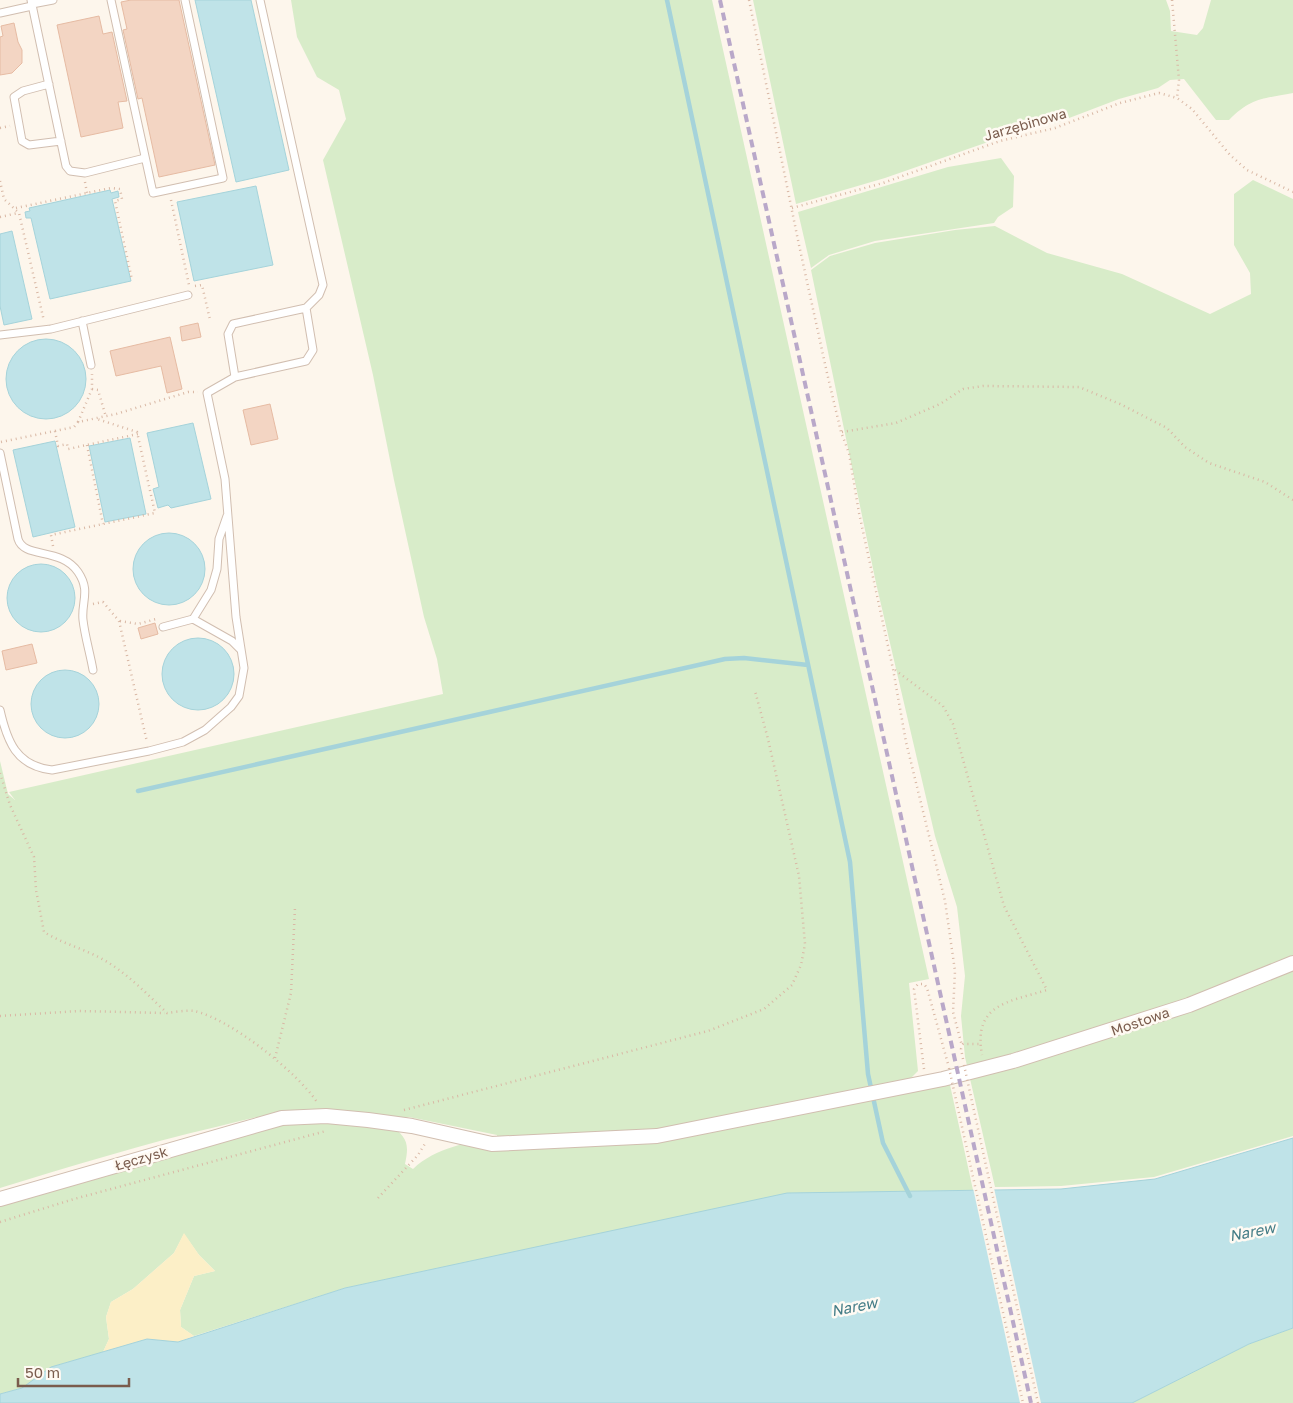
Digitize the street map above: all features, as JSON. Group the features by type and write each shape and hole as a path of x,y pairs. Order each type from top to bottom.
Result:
{"street":[{"name":"Mostowa","path":"434,1131 492,1144 657,1136 926,1082 984,1068 1094,1036 1179,1008 1293,963"},
{"name":"Łęczysk","path":"0,1199 282,1118 326,1116 368,1120 434,1131"}],"lane":[{"path":"0,14 32,3 53,0"},
{"path":"111,0 154,193 223,178 185,0"},
{"path":"235,377 228,334 233,324 306,308 319,295 323,285 260,0"},
{"path":"32,3 66,166 70,171 78,173 145,158"},
{"path":"49,84 23,91 14,98 14,104 22,140 25,143 34,146 61,140"},
{"path":"0,335 46,330 188,295"},
{"path":"0,710 8,742 20,756 40,768 52,770 149,751 183,742 205,730 231,707 239,696 243,683 244,668 225,479 207,393 235,377 306,362 312,350 306,308"},
{"path":"82,321 91,365"},
{"path":"0,453 19,542 26,551 55,555 64,559 78,572 85,589 83,620 93,670"},
{"path":"163,627 193,618 211,590 217,569 219,539 228,514"},
{"path":"193,618 232,641 241,650"}],"path":[{"path":"749,0 792,208 842,432 849,453 861,522 893,669 908,751 944,901 955,971 953,1012 962,1046 964,1064 1038,1403"},
{"path":"1172,0 1179,80 1177,98 1192,110 1230,155 1247,170 1293,192"},
{"name":"Jarzębinowa","path":"792,208 883,183 1000,141 1055,128 1120,103 1159,93 1177,98"},
{"path":"0,181 4,199 16,208 19,213 46,330"},
{"path":"16,208 111,188 120,189 122,199 115,201 132,280"},
{"path":"168,190 190,287 202,285 210,320"},
{"path":"0,217 19,213"},
{"path":"0,442 74,427 92,389 91,365"},
{"path":"842,432 896,423 940,404 963,389 983,386 1079,387 1120,404 1167,428 1185,446 1209,463 1265,482 1293,500"},
{"path":"92,389 98,390 106,417"},
{"path":"78,422 106,417 188,392 207,393"},
{"path":"55,555 51,535 155,514 137,432 97,419"},
{"path":"55,431 58,446 67,444 68,448 138,434"},
{"path":"86,445 104,524"},
{"path":"85,605 103,602 119,621 149,751"},
{"path":"119,621 138,624 159,619 163,627"},
{"path":"893,669 944,706 953,724 1004,906 1047,990 998,1007 984,1019 980,1044 984,1068"},
{"path":"395,1112 708,1031 764,1009 792,985 801,965 804,944 799,876 768,738 755,691"},
{"path":"0,773 10,805 34,857 36,890 44,932 62,943 103,960 126,975 167,1013"},
{"path":"275,1058 292,993 295,907"},
{"path":"926,1082 915,1002 914,989 918,984 924,984 927,988 950,1068 1023,1403"},
{"path":"0,1016 79,1011 167,1013 193,1011 216,1019 275,1058 296,1076 326,1116"},
{"path":"962,1046 966,1042 980,1044"},
{"path":"0,1222 335,1128"},
{"path":"378,1198 418,1155 434,1131"}],"green space":[{"path":"291,0 712,0 929,979 909,983 918,1071 896,1093 950,1085 973,1190 787,1194 345,1288 194,1336 181,1327 180,1310 194,1276 215,1271 199,1255 184,1234 174,1253 133,1289 111,1302 106,1317 109,1339 103,1352 51,1367 22,1388 0,1394 0,1206 278,1126 298,1124 327,1110 285,1112 243,1120 135,1148 0,1188 0,761 8,794 15,800 9,792 443,694 437,659 424,617 373,375 323,160 346,119 339,90 317,77 297,37","holes":["409,1117 497,1135 442,1151 413,1169 405,1164 407,1145 403,1136 389,1123"]},
{"path":"753,0 1166,0 1170,11 1171,31 1197,35 1203,28 1211,0 1293,0 1293,93 1258,100 1244,107 1229,120 1216,120 1184,79 1170,80 1158,88 1119,99 1056,123 1034,126 885,178 796,204"},
{"path":"1001,158 1014,176 1013,207 998,217 994,223 875,241 829,255 811,268 798,212 948,167"},
{"path":"1253,180 1293,199 1293,1136 1154,1177 1061,1186 995,1187 965,1057 961,1016 965,976 957,907 935,836 876,583 811,270 830,256 875,243 955,230 995,226 1047,253 1122,274 1210,314 1251,294 1250,273 1234,245 1234,194"},
{"path":"1293,1328 1293,1403 1132,1403 1249,1344"}],"sand":[{"path":"184,1233 199,1255 215,1271 194,1276 180,1310 181,1327 194,1336 178,1342 147,1339 103,1352 109,1339 106,1317 111,1302 133,1289 174,1253"}],"water":[{"path":"195,0 251,0 289,170 236,182"},
{"path":"256,186 273,265 194,281 177,202"},
{"path":"110,190 111,193 118,191 119,197 112,199 131,281 50,299 31,218 26,218 25,212 30,211 29,208"},
{"path":"12,231 32,319 4,325 0,306 0,234"},
{"path":"46,339 61,342 74,351 83,364 86,379 83,394 74,407 61,416 46,419 31,416 18,407 9,394 6,379 9,364 18,351 31,342"},
{"path":"193,423 211,499 171,508 168,505 158,508 153,489 159,487 147,433"},
{"path":"130,438 146,514 105,522 89,446"},
{"path":"55,441 75,527 33,537 13,450"},
{"path":"176,533 195,543 203,555 205,569 203,583 195,595 183,603 162,605 143,595 135,583 133,562 143,543 155,535"},
{"path":"34,564 48,564 60,569 70,579 75,591 75,605 70,617 60,627 48,632 34,632 22,627 12,617 7,605 7,591 12,579 22,569"},
{"path":"205,638 224,648 232,660 234,674 232,688 224,700 212,708 191,710 172,700 164,688 162,667 172,648 184,640"},
{"path":"58,670 72,670 84,675 94,685 99,697 99,711 94,723 84,733 72,738 58,738 46,733 36,723 31,711 31,697 36,685 46,675"},
{"name":"Narew","path":"1293,1138 1293,1328 1249,1344 1132,1403 0,1403 0,1394 22,1388 51,1367 147,1339 178,1342 345,1288 787,1193 1061,1189 1155,1179"}],"pier":[{"path":"973,1188 994,1188 1041,1403 1020,1403"}],"building":[{"path":"131,0 179,0 215,165 159,177 142,98 138,99 123,30 127,29 121,2"},
{"path":"99,16 103,34 112,32 127,101 118,102 123,128 81,137 57,25"},
{"path":"14,23 18,42 22,50 22,63 12,73 0,75 0,37 3,36 1,26"},
{"path":"198,323 201,337 182,341 180,327"},
{"path":"170,337 182,389 167,393 161,366 116,376 110,351"},
{"path":"270,404 278,439 251,445 243,410"},
{"path":"155,623 158,634 141,639 138,628"},
{"path":"32,644 37,663 6,670 2,651"}],"waterway":[{"path":"667,0 850,862 868,1074 883,1143 910,1196"},
{"path":"138,791 725,659 744,658 808,665"}],"railway":[{"path":"720,0 1031,1403"}]}
